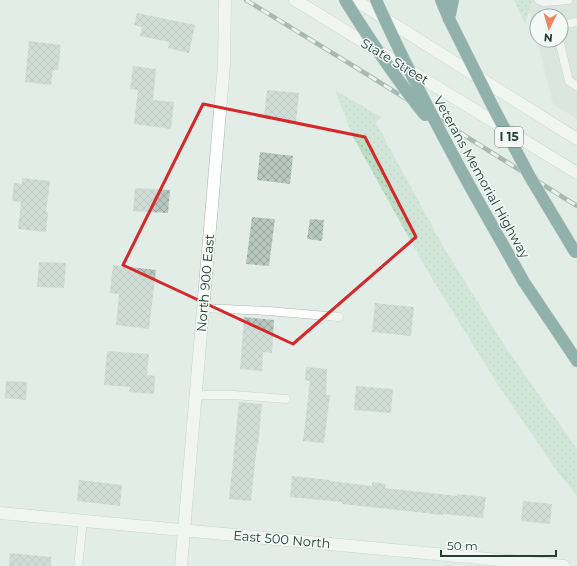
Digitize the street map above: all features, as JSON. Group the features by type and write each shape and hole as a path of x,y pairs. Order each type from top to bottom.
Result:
{"highway":[{"path":"345,0 391,70 442,136"},
{"name":"Veterans Memorial Highway","path":"376,0 414,81 472,190 524,282 577,361"},
{"name":"I 15","path":"441,0 488,98 530,176 576,254"},
{"path":"449,19 453,0"}],"street":[{"name":"North 900 East","path":"182,566 224,65 225,0"},
{"name":"State Street","path":"295,0 577,173"},
{"path":"355,0 577,139"},
{"name":"East 500 North","path":"0,513 564,566"}],"lane":[{"path":"539,0 544,2 568,0"},
{"path":"560,48 569,81 577,86"},
{"path":"203,308 268,311 339,317"},
{"path":"196,395 233,395 286,399"},
{"path":"78,566 83,521"}],"highlighted area":[{"path":"203,104 365,137 416,237 293,344 123,265"}],"shaded area":[{"path":"527,0 577,0 577,119 553,104 539,48 569,48 569,8 529,8"}],"green space":[{"path":"514,0 533,0 529,8 525,24"},
{"path":"335,90 381,117 376,123 443,246 506,348 577,449 577,496 554,467 496,382 425,267 352,135"}],"building":[{"path":"137,13 195,25 189,53 168,48 169,42 140,36 142,27 134,25"},
{"path":"29,41 61,45 58,70 53,70 51,85 25,82"},
{"path":"133,66 156,69 153,100 174,102 171,129 134,124 138,90 130,89"},
{"path":"267,90 299,93 296,122 264,118"},
{"path":"260,152 293,156 290,184 257,180"},
{"path":"22,178 50,181 46,212 48,212 46,232 18,229 21,202 12,201 14,183 22,184"},
{"path":"135,188 170,190 168,213 133,211"},
{"path":"252,217 275,219 269,266 246,264"},
{"path":"310,219 324,220 322,241 307,239"},
{"path":"39,262 66,263 64,288 37,287"},
{"path":"113,265 156,270 149,329 116,325 119,294 110,293"},
{"path":"375,303 414,307 411,336 372,332"},
{"path":"244,317 274,320 272,353 263,352 262,371 240,369"},
{"path":"107,351 149,354 147,375 155,376 154,394 129,392 130,387 104,385"},
{"path":"306,367 327,369 326,395 330,395 324,443 303,441 310,381 305,380"},
{"path":"6,381 27,382 26,400 5,398"},
{"path":"356,386 393,389 391,413 354,410"},
{"path":"239,402 262,404 251,501 229,499"},
{"path":"292,476 372,486 372,482 386,484 385,488 457,496 457,494 486,497 483,518 443,515 290,497"},
{"path":"79,480 122,485 120,506 77,501"},
{"path":"523,501 552,504 550,524 521,521"},
{"path":"10,553 51,557 51,566 9,566"}],"railway":[{"path":"246,0 577,206"}]}
